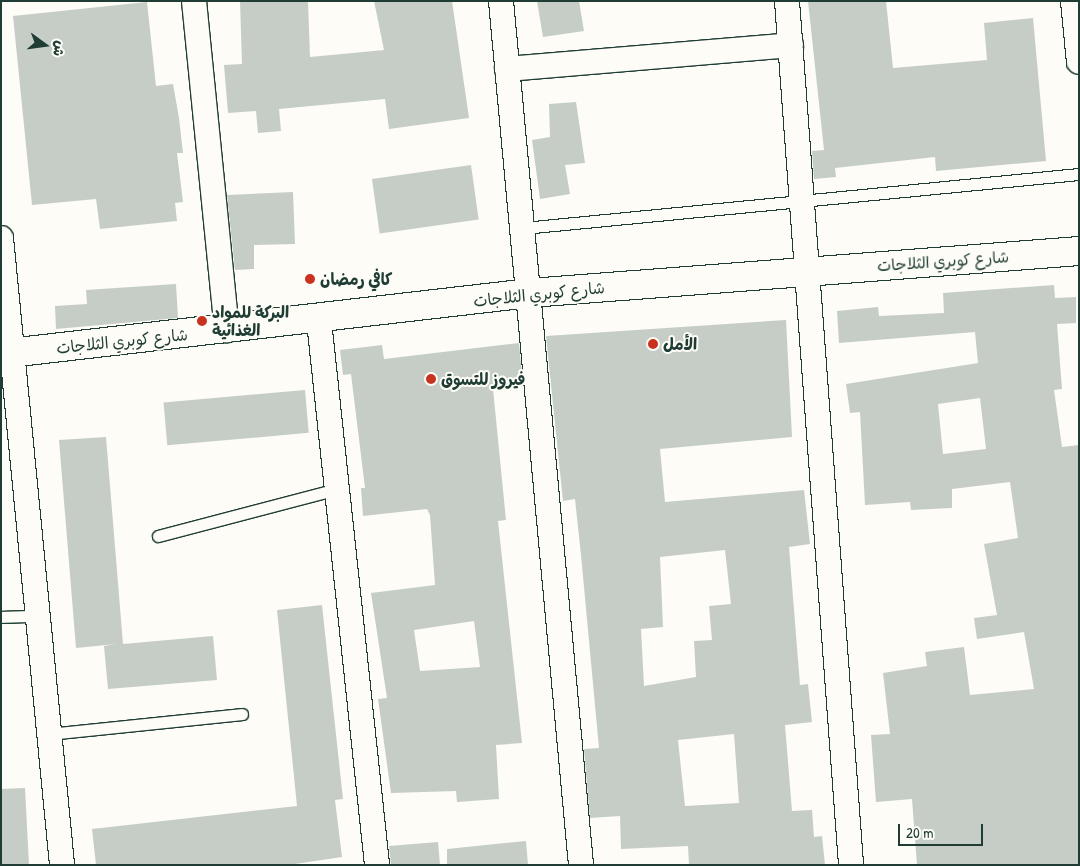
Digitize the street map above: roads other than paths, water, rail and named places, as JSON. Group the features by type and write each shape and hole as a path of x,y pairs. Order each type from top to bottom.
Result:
{"main road":[{"name":"شارع كوبري الثلاجات","path":"6,354 319,321 530,293 803,270 1079,251"}],"street":[{"path":"194,1 226,330"},
{"path":"500,1 530,293 581,865"},
{"path":"787,1 803,270 851,865"},
{"path":"1073,1 1079,62"},
{"path":"507,69 791,45"},
{"path":"1,238 6,354 38,616 62,865"},
{"path":"319,321 377,865"}],"lane":[{"path":"523,228 1079,174"},
{"path":"158,536 337,490"},
{"path":"1,617 38,616"},
{"path":"49,734 242,714"}],"place":[{"name":"كافي رمضان","path":"310,279"},
{"name":"البركة للمواد الغذائية","path":"202,321"},
{"name":"الأمل","path":"653,344"},
{"name":"فيروز للتسوق","path":"431,379"}]}
